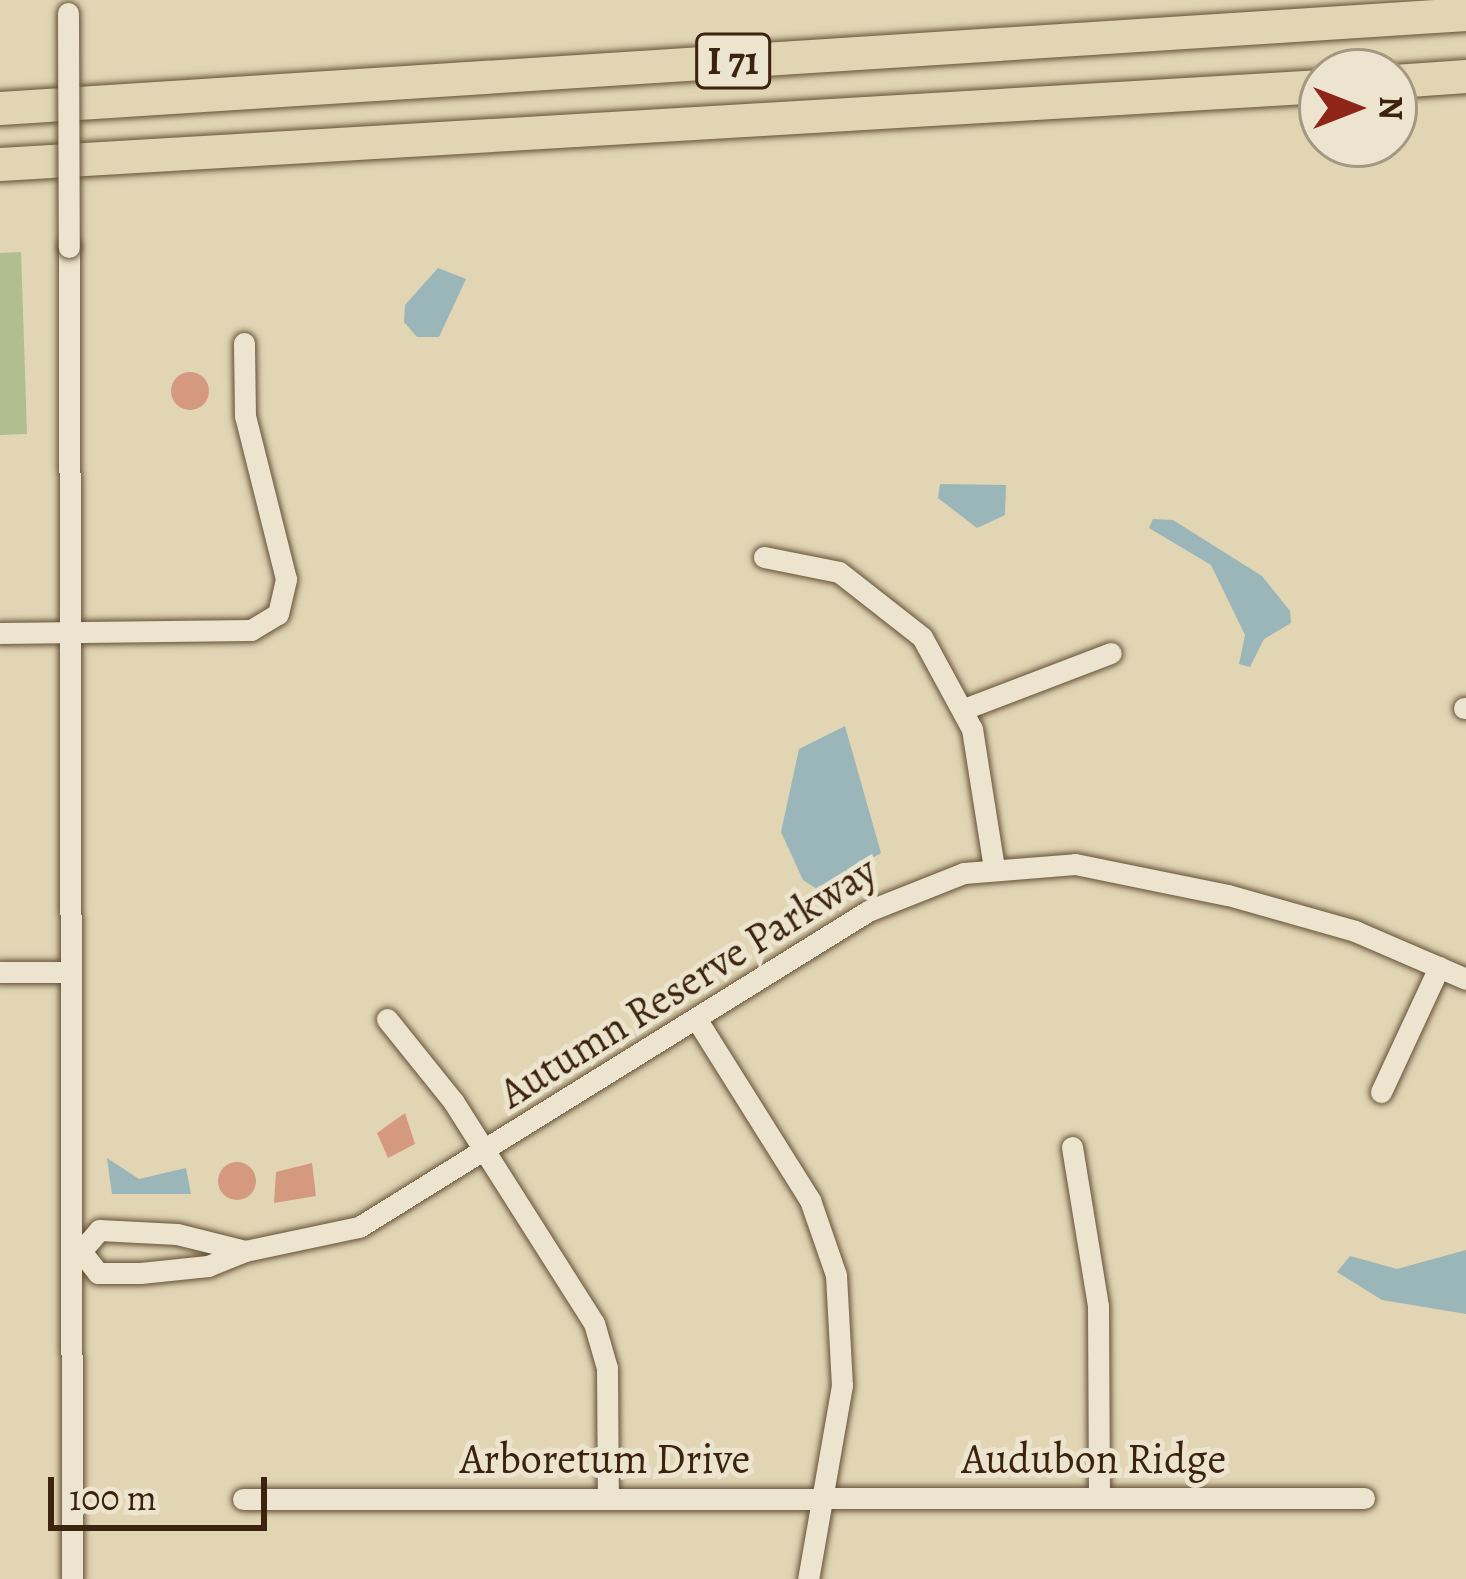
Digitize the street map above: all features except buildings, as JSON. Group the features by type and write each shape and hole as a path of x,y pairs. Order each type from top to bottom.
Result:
{"highway":[{"name":"I 71","path":"0,108 1466,14"},
{"path":"1418,79 1466,76"},
{"name":"I 71","path":"0,164 1298,87"}],"street":[{"path":"68,7 76,1251 72,1579"},
{"path":"0,633 251,630 283,608 286,579 244,408 244,344"},
{"path":"764,557 817,562 885,601 940,662 964,709 994,868"},
{"path":"964,709 1111,652"},
{"name":"Autumn Reserve Parkway","path":"245,1251 161,1231 99,1230 76,1251 98,1273 140,1273 208,1266 245,1251 359,1227 487,1153 885,902 994,868 1075,865 1228,895 1325,921 1466,980"},
{"path":"1381,1092 1439,967"},
{"path":"0,972 71,972"},
{"path":"387,1019 487,1153 600,1336 608,1498"},
{"path":"697,1020 802,1187 833,1261 844,1363 808,1579"},
{"path":"1072,1147 1098,1306 1099,1498"},
{"name":"Audubon Ridge","path":"823,1498 1364,1498"},
{"name":"Arboretum Drive","path":"244,1499 823,1498"}],"green space":[{"path":"21,252 27,434 0,435 0,253"}],"water":[{"path":"438,268 466,279 439,337 417,337 404,322 405,305"},
{"path":"940,484 1006,485 1005,515 977,528 938,498"},
{"path":"1153,519 1173,520 1262,576 1290,611 1291,623 1264,639 1250,667 1239,664 1245,635 1211,565 1149,528"},
{"path":"845,726 881,853 817,889 803,880 781,832 799,749"},
{"path":"107,1158 139,1179 186,1168 191,1194 112,1194"},
{"path":"1466,1250 1466,1314 1382,1300 1337,1272 1350,1256 1397,1269"}]}
